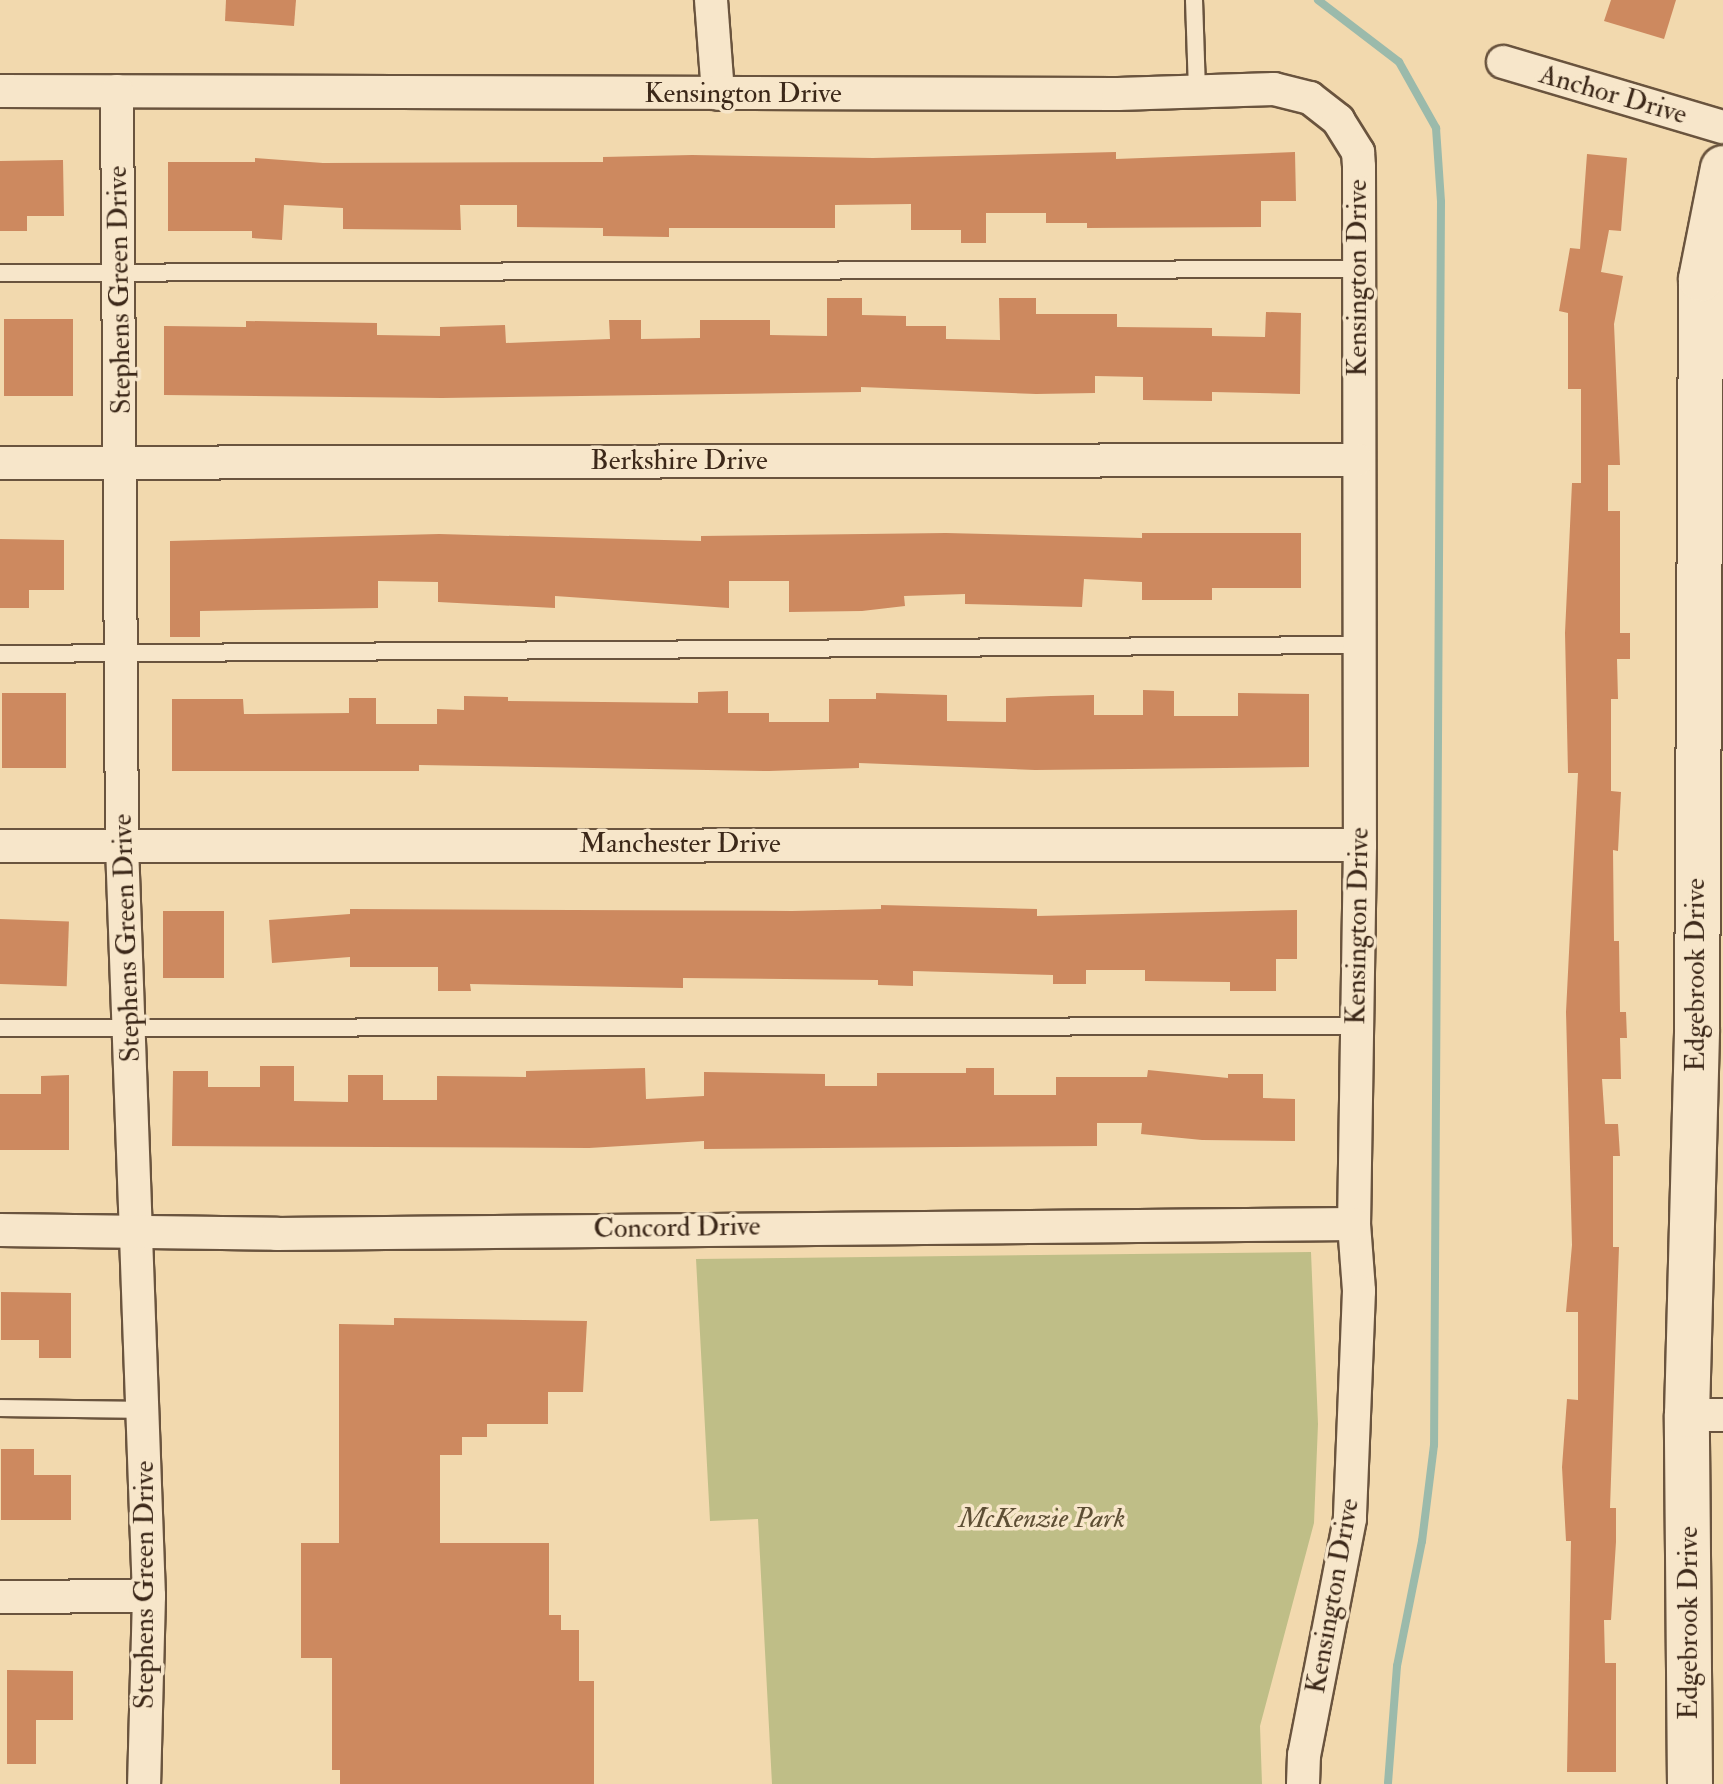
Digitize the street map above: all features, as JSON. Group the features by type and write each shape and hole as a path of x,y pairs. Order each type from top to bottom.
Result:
{"street":[{"path":"711,0 718,94"},
{"name":"Anchor Drive","path":"1503,62 1723,127"},
{"name":"Kensington Drive","path":"0,91 718,94 1274,89 1310,98 1338,120 1358,152 1360,845 1354,1224 1359,1291 1350,1519 1304,1755 1303,1784"},
{"name":"Stephens Green Drive","path":"117,91 123,462 122,846 149,1596 144,1784"},
{"name":"Edgebrook Drive","path":"1690,1784 1705,1415 1710,1029 1709,628 1701,279 1723,168"},
{"name":"Berkshire Drive","path":"0,463 1357,460"},
{"name":"Manchester Drive","path":"0,846 1360,845"},
{"name":"Concord Drive","path":"0,1230 277,1234 1354,1224"},
{"path":"0,1597 149,1596"}],"lane":[{"path":"1194,0 1197,91"},
{"path":"0,273 1358,269"},
{"path":"0,654 1358,645"},
{"path":"0,1028 1357,1026"},
{"path":"0,1408 143,1410"}],"green space":[{"name":"McKenzie Park","path":"1311,1252 1318,1424 1314,1523 1260,1726 1262,1784 772,1784 758,1519 710,1521 696,1259"}],"building":[{"path":"226,0 296,0 294,26 225,21"},
{"path":"1611,0 1676,0 1664,39 1604,21"},
{"path":"1116,152 1116,159 1295,152 1296,201 1261,201 1261,227 1087,228 1087,223 1046,223 1046,213 986,213 986,243 961,243 961,230 911,230 911,204 835,205 835,228 669,228 669,237 603,236 603,228 517,227 517,205 460,205 461,230 343,229 343,208 284,205 282,240 252,238 252,231 168,231 168,162 255,162 255,158 323,163 603,162 603,157 692,155 873,158"},
{"path":"1587,154 1627,158 1621,231 1609,230 1601,272 1623,276 1614,324 1620,465 1608,465 1608,511 1620,511 1620,633 1630,633 1630,659 1617,659 1618,699 1611,699 1611,791 1621,792 1618,851 1613,850 1614,941 1619,941 1620,1012 1626,1012 1627,1038 1620,1038 1621,1079 1602,1079 1605,1124 1618,1124 1620,1156 1613,1156 1613,1247 1619,1247 1610,1508 1616,1508 1616,1542 1611,1620 1604,1620 1605,1663 1616,1663 1616,1772 1567,1772 1571,1541 1566,1541 1562,1467 1567,1399 1578,1400 1578,1312 1566,1312 1572,1245 1566,1012 1578,773 1568,773 1565,633 1572,483 1581,483 1581,389 1568,389 1568,313 1559,311 1570,248 1580,249"},
{"path":"63,160 64,216 27,216 27,231 0,231 0,161"},
{"path":"827,298 862,298 862,315 906,316 906,326 946,326 946,339 1000,340 999,298 1036,298 1036,314 1117,314 1117,327 1212,328 1212,336 1265,337 1266,312 1301,313 1300,394 1212,392 1212,401 1143,400 1143,377 1095,376 1095,393 1036,394 861,387 861,392 442,398 164,395 164,326 246,327 246,321 377,323 377,335 440,336 440,327 505,325 506,343 610,339 609,320 641,320 641,339 700,338 700,320 770,320 770,335 827,336"},
{"path":"4,319 73,319 73,396 4,396"},
{"path":"946,533 1142,538 1142,533 1301,533 1301,588 1212,588 1212,600 1142,600 1142,582 1084,579 1082,607 965,604 965,594 904,596 905,606 862,611 789,612 789,581 729,581 729,608 555,596 555,608 438,602 438,582 378,581 378,608 200,611 200,637 170,637 170,541 439,534 701,541 701,536"},
{"path":"0,539 64,540 64,590 29,590 29,608 0,608"},
{"path":"1143,690 1174,691 1174,716 1238,716 1238,693 1309,694 1309,767 1035,770 859,763 859,768 769,771 419,765 419,771 172,771 172,699 243,699 244,714 349,713 349,698 376,698 376,724 437,724 437,709 464,710 464,696 508,697 508,701 698,703 698,692 728,691 728,713 769,713 769,722 829,722 829,699 876,699 876,693 947,695 947,721 1006,722 1006,698 1094,695 1094,715 1143,715"},
{"path":"2,693 66,693 66,768 2,768"},
{"path":"881,905 1037,909 1037,916 1297,910 1297,959 1276,959 1276,991 1230,991 1230,982 1145,981 1145,970 1086,970 1086,984 1053,984 1053,975 913,971 913,986 878,985 878,980 683,978 683,988 470,984 471,991 438,991 438,967 350,967 350,957 272,963 269,920 350,914 350,909 792,911 881,909"},
{"path":"163,911 224,911 224,978 163,978"},
{"path":"0,919 69,921 67,986 0,984"},
{"path":"260,1066 294,1066 294,1101 348,1102 348,1075 383,1075 383,1100 437,1100 437,1076 526,1077 526,1071 645,1068 646,1099 704,1096 704,1072 825,1074 825,1086 877,1086 877,1073 966,1073 966,1068 994,1068 994,1095 1056,1095 1056,1077 1147,1077 1148,1070 1228,1078 1228,1074 1263,1074 1263,1098 1295,1099 1295,1141 1202,1140 1141,1134 1142,1123 1097,1123 1097,1146 704,1149 704,1141 589,1148 172,1146 173,1071 208,1071 208,1087 260,1087"},
{"path":"69,1075 69,1150 0,1150 0,1094 41,1094 41,1076"},
{"path":"1,1292 71,1293 71,1358 39,1358 39,1340 1,1340"},
{"path":"394,1318 587,1321 583,1392 548,1392 548,1424 487,1424 487,1437 462,1437 462,1455 440,1455 440,1543 549,1543 549,1615 561,1615 561,1630 579,1630 579,1681 594,1681 594,1784 340,1784 340,1770 332,1770 332,1658 301,1658 301,1543 339,1543 339,1324 394,1325"},
{"path":"1,1449 34,1449 34,1475 71,1475 71,1520 1,1520"},
{"path":"7,1670 73,1671 73,1720 36,1720 36,1764 7,1764"}],"waterway":[{"path":"1318,0 1399,62 1436,128 1441,202 1434,1445 1422,1541 1397,1666 1388,1783"}]}
